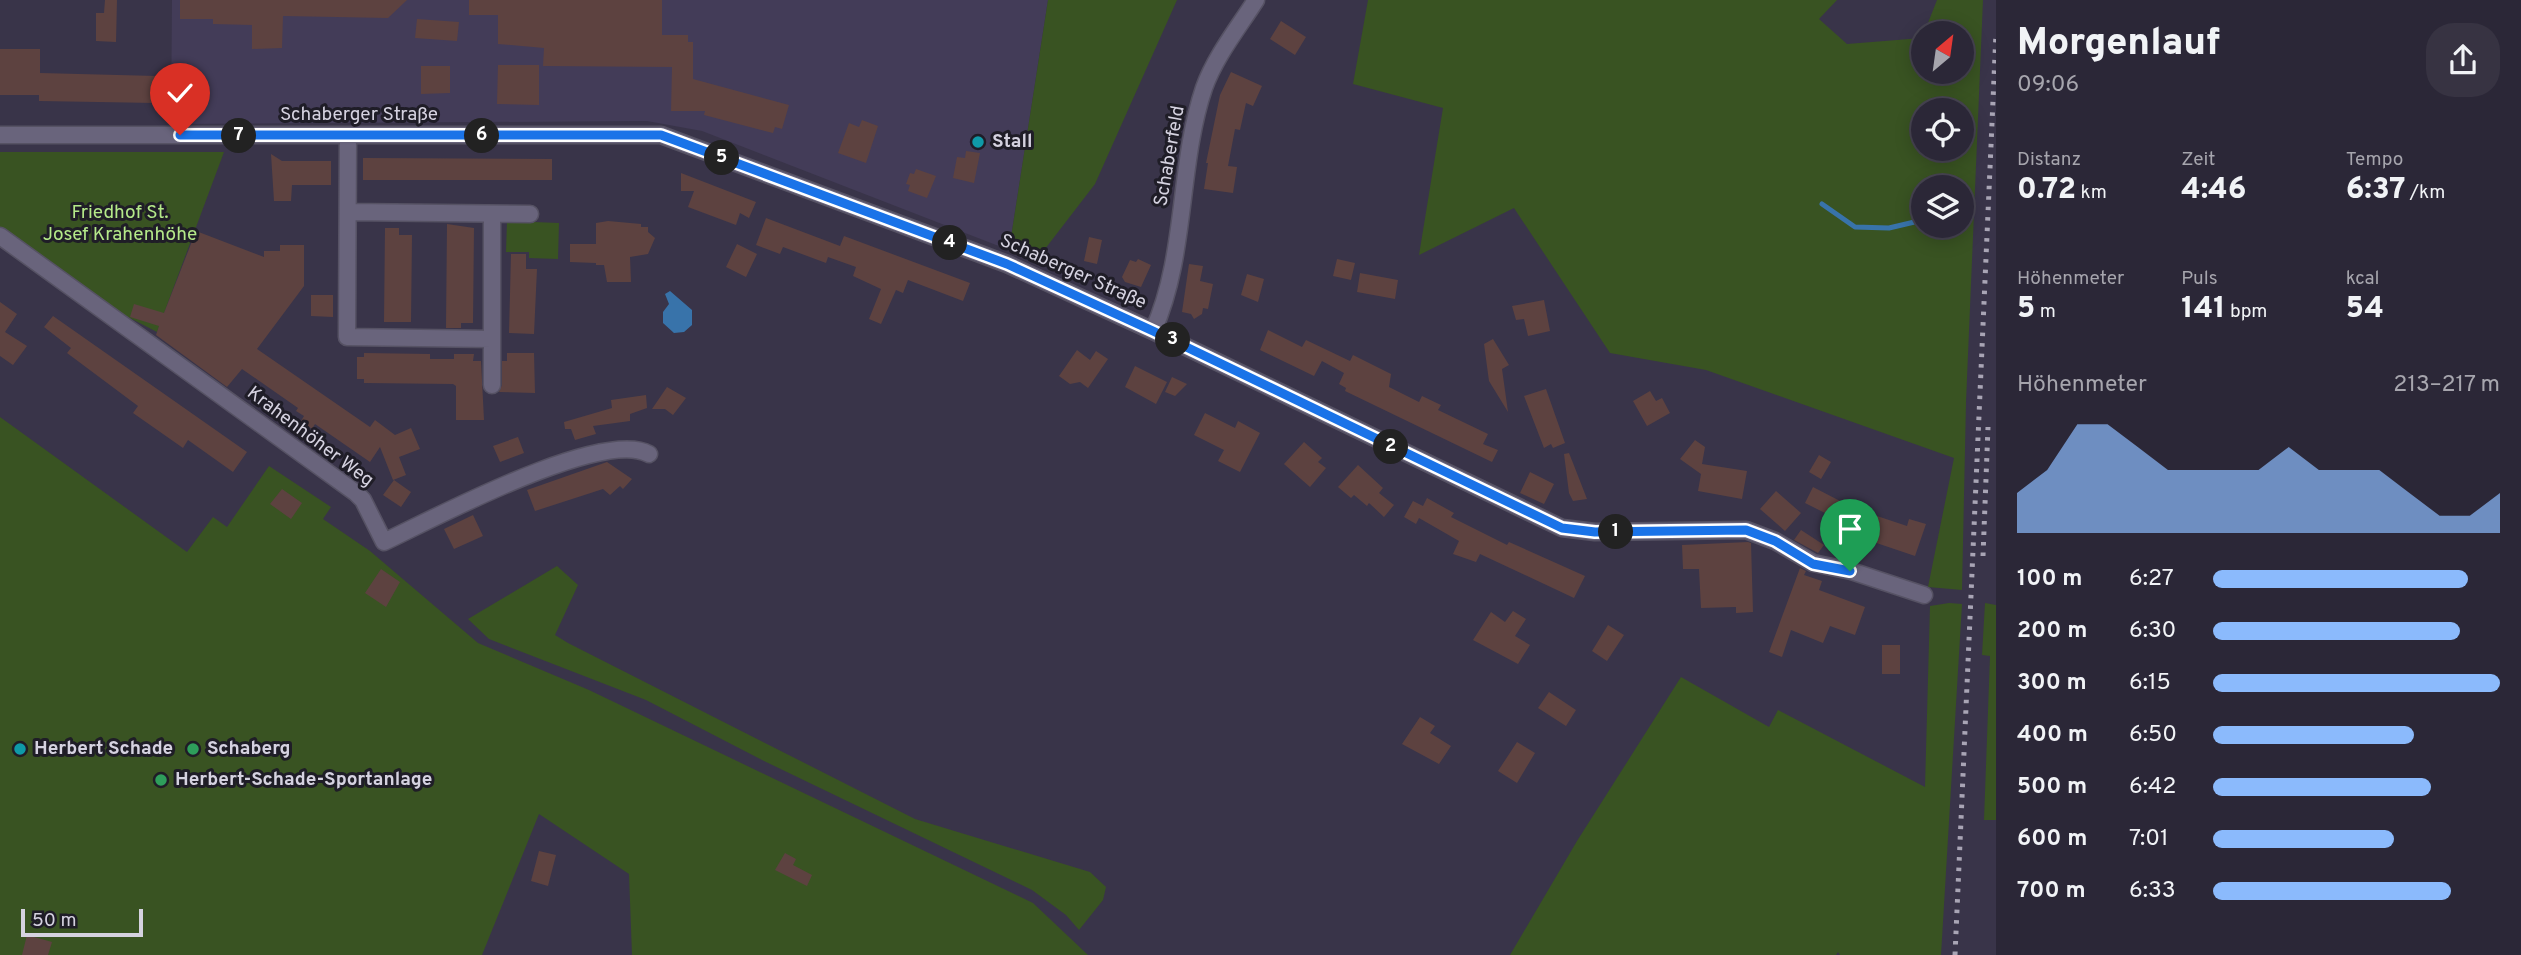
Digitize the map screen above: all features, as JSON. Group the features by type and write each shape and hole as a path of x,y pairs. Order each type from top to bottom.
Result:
{"street":[{"name":"Schaberfeld","path":"1153,331 1167,292 1204,89 1220,55 1256,0"},
{"name":"Schaberger Straße","path":"0,135 661,135 1007,264 1153,331 1562,528 1595,532 1746,530 1775,541 1813,564 1850,571 1924,595"},
{"path":"348,136 347,337 492,339"},
{"path":"348,212 530,214"},
{"path":"492,214 492,385"},
{"name":"Krahenhöher Weg","path":"0,236 356,494 363,500 384,542 504,485 577,458 625,449 649,454"}],"shaded area":[{"path":"172,0 1048,0 1009,250 702,131 647,121 171,124"}],"green space":[{"path":"1048,0 1177,0 1095,184 1035,262 1009,250"},
{"path":"1368,0 1837,0 1819,19 1847,44 1911,39 1911,84 1974,84 1974,21 1929,21 1937,0 1983,0 1974,213 1974,175 1911,175 1911,238 1973,238 1962,590 1928,587 1954,458 1706,370 1610,353 1514,208 1419,255 1443,108 1353,84"},
{"name":"Friedhof St. Josef Krahenhöhe","path":"0,152 224,152 157,332 124,315 0,227"},
{"path":"507,221 559,223 558,259 529,258 529,252 506,252"},
{"path":"0,417 187,552 213,517 227,527 269,466 331,507 323,519 370,551 478,643 589,690 1033,903 1088,955 632,955 629,874 539,814 482,955 0,955"},
{"path":"557,566 578,585 555,635 568,643 915,819 1090,872 1106,887 1103,900 1079,930 1066,915 1032,890 764,761 646,700 489,639 468,619"},
{"path":"1985,603 1996,605 1996,820 1984,820 1990,656 1982,655"},
{"path":"1962,604 1941,955 1840,955 1838,952 1836,955 1510,955 1577,841 1681,677 1769,727 1778,710 1925,787 1930,606"}],"water":[{"path":"670,291 692,310 692,325 684,332 674,333 663,323 663,312 669,304 665,294"}],"building":[{"path":"105,0 117,0 116,42 96,41 96,13 104,13"},
{"path":"180,0 407,0 388,18 283,16 282,48 252,49 252,25 213,24 213,19 180,19"},
{"path":"469,0 662,0 662,35 688,35 688,42 693,42 693,79 789,105 782,129 775,127 773,133 704,115 705,111 671,111 672,67 543,66 544,48 498,44 498,15 469,15"},
{"path":"417,19 459,22 457,41 415,38"},
{"path":"1281,21 1306,37 1295,55 1270,39"},
{"path":"0,49 40,49 40,73 157,76 156,103 39,101 39,95 0,95"},
{"path":"498,65 539,65 539,105 497,104"},
{"path":"421,66 450,66 450,93 421,94"},
{"path":"1231,72 1262,86 1253,106 1246,103 1240,130 1235,129 1228,166 1237,167 1233,193 1204,189 1206,163 1220,95"},
{"path":"862,120 878,126 866,163 838,153 849,123 859,127"},
{"path":"966,151 980,153 974,183 953,178 957,157 965,158"},
{"path":"271,154 282,161 331,161 331,185 292,185 291,201 274,201"},
{"path":"363,158 552,159 552,180 363,180"},
{"path":"916,169 936,176 927,198 908,191 910,185 906,184 910,173 914,174"},
{"path":"681,173 756,202 749,218 740,213 736,225 688,207 694,191 681,191"},
{"path":"766,218 840,246 844,236 970,283 963,301 908,280 903,293 896,290 881,324 869,319 881,289 853,276 856,267 828,257 826,263 783,247 780,254 756,245"},
{"path":"608,221 641,224 641,227 648,227 648,232 655,238 648,254 630,257 631,282 607,282 604,265 570,262 570,244 596,244 596,223"},
{"path":"447,224 474,228 473,323 461,323 461,328 446,328"},
{"path":"385,228 399,228 399,235 412,235 411,322 384,322"},
{"path":"196,231 264,257 264,251 280,251 280,245 304,245 304,286 257,349 370,427 375,420 395,435 411,428 420,449 399,457 406,475 393,480 380,447 370,462 315,424 312,429 301,421 304,416 296,411 298,408 242,369 227,387 156,335 159,326 130,317 134,304 164,313"},
{"path":"1089,237 1102,240 1097,264 1084,261"},
{"path":"737,244 757,254 746,277 726,267"},
{"path":"511,254 526,254 526,269 537,269 534,334 509,333"},
{"path":"1138,259 1151,265 1141,287 1125,282 1122,277 1130,260 1136,262"},
{"path":"1337,259 1355,263 1351,280 1333,276"},
{"path":"1189,264 1203,266 1200,281 1213,284 1208,309 1203,308 1202,314 1194,319 1191,314 1182,312"},
{"path":"1360,273 1398,280 1395,299 1357,292"},
{"path":"1247,274 1264,279 1258,302 1241,295"},
{"path":"311,295 333,295 333,317 311,316"},
{"path":"1544,300 1550,331 1528,336 1524,319 1516,320 1512,306"},
{"path":"0,302 17,314 5,332 27,346 13,365 0,356"},
{"path":"53,316 247,452 233,472 188,440 183,448 133,413 138,406 67,353 71,348 44,327"},
{"path":"1268,330 1302,347 1306,340 1350,361 1353,355 1391,374 1389,387 1419,402 1422,396 1441,405 1438,410 1488,434 1483,444 1498,450 1492,462 1345,391 1346,388 1339,384 1344,373 1322,361 1314,376 1260,350"},
{"path":"1493,339 1509,365 1502,369 1508,412 1489,381 1484,344"},
{"path":"1077,350 1090,360 1096,351 1108,359 1088,388 1080,382 1070,384 1059,376"},
{"path":"364,353 430,354 430,359 454,359 454,354 474,354 473,361 481,361 484,420 456,420 456,386 453,384 364,383 364,379 357,379 357,357 364,357"},
{"path":"507,353 534,353 535,393 499,392 502,385 502,361 507,361"},
{"path":"1135,366 1167,382 1156,404 1125,387"},
{"path":"1172,377 1187,384 1175,396 1165,392"},
{"path":"667,387 686,398 673,415 665,409 652,409"},
{"path":"1546,389 1565,443 1553,448 1551,444 1544,448 1524,396"},
{"path":"1650,391 1656,401 1662,398 1670,413 1647,426 1633,401"},
{"path":"646,395 647,408 630,414 630,421 593,426 596,434 575,440 571,429 565,429 564,422 612,408 611,400"},
{"path":"1205,413 1235,428 1238,421 1260,433 1240,472 1218,461 1224,450 1194,435"},
{"path":"518,437 524,453 500,462 493,446"},
{"path":"1695,440 1705,447 1702,464 1747,471 1742,499 1698,491 1701,474 1680,459"},
{"path":"1304,442 1322,458 1318,462 1326,468 1310,487 1284,464"},
{"path":"1569,453 1587,499 1573,501 1569,493 1564,454"},
{"path":"1819,455 1831,462 1821,479 1809,472"},
{"path":"607,462 632,479 623,489 620,486 610,495 603,489 535,511 527,490"},
{"path":"1358,465 1383,488 1379,493 1394,505 1384,517 1369,503 1367,506 1354,495 1351,498 1338,487"},
{"path":"1530,472 1554,484 1544,504 1520,493"},
{"path":"394,480 411,492 401,507 383,495"},
{"path":"1813,487 1842,502 1841,504 1907,526 1909,519 1926,524 1915,556 1829,527 1833,517 1805,503"},
{"path":"282,489 302,503 291,519 270,504"},
{"path":"1776,491 1801,513 1785,531 1760,509"},
{"path":"1427,498 1454,513 1451,517 1507,545 1509,542 1585,576 1574,598 1480,554 1476,562 1453,554 1459,541 1419,518 1416,524 1404,517 1413,501 1423,506"},
{"path":"473,515 483,536 454,549 444,529"},
{"path":"1801,530 1824,545 1818,553 1794,540"},
{"path":"1751,543 1753,612 1736,613 1736,607 1701,608 1699,569 1683,569 1682,545"},
{"path":"1800,568 1806,571 1804,575 1822,581 1819,590 1865,607 1855,635 1830,626 1823,643 1791,630 1782,657 1769,652"},
{"path":"381,569 400,582 386,607 365,593"},
{"path":"1513,611 1526,619 1515,636 1530,645 1518,664 1473,640 1491,612 1505,622"},
{"path":"1608,625 1624,635 1607,661 1592,651"},
{"path":"1882,645 1900,645 1900,674 1882,674"},
{"path":"1549,692 1576,710 1566,726 1538,708"},
{"path":"1420,717 1435,726 1430,733 1451,746 1439,764 1402,744"},
{"path":"1517,742 1535,753 1517,783 1498,771"},
{"path":"539,851 556,855 548,886 531,881"},
{"path":"785,853 796,859 793,865 812,875 807,886 775,870"},
{"path":"27,935 52,942 48,955 22,955"}],"waterway":[{"path":"1822,204 1855,227 1889,228 1911,223"}],"railway":[{"path":"1955,955 1996,33"},
{"path":"1983,556 1988,427"}],"place":[{"name":"Stall","path":"978,142"},
{"name":"Herbert Schade","path":"20,749"},
{"name":"Schaberg","path":"193,749"},
{"name":"Herbert-Schade-Sportanlage","path":"161,780"}],"route":[{"path":"180,135 661,135 1007,264 1153,331 1562,528 1579,532 1746,530 1775,541 1813,564 1850,571"}]}
